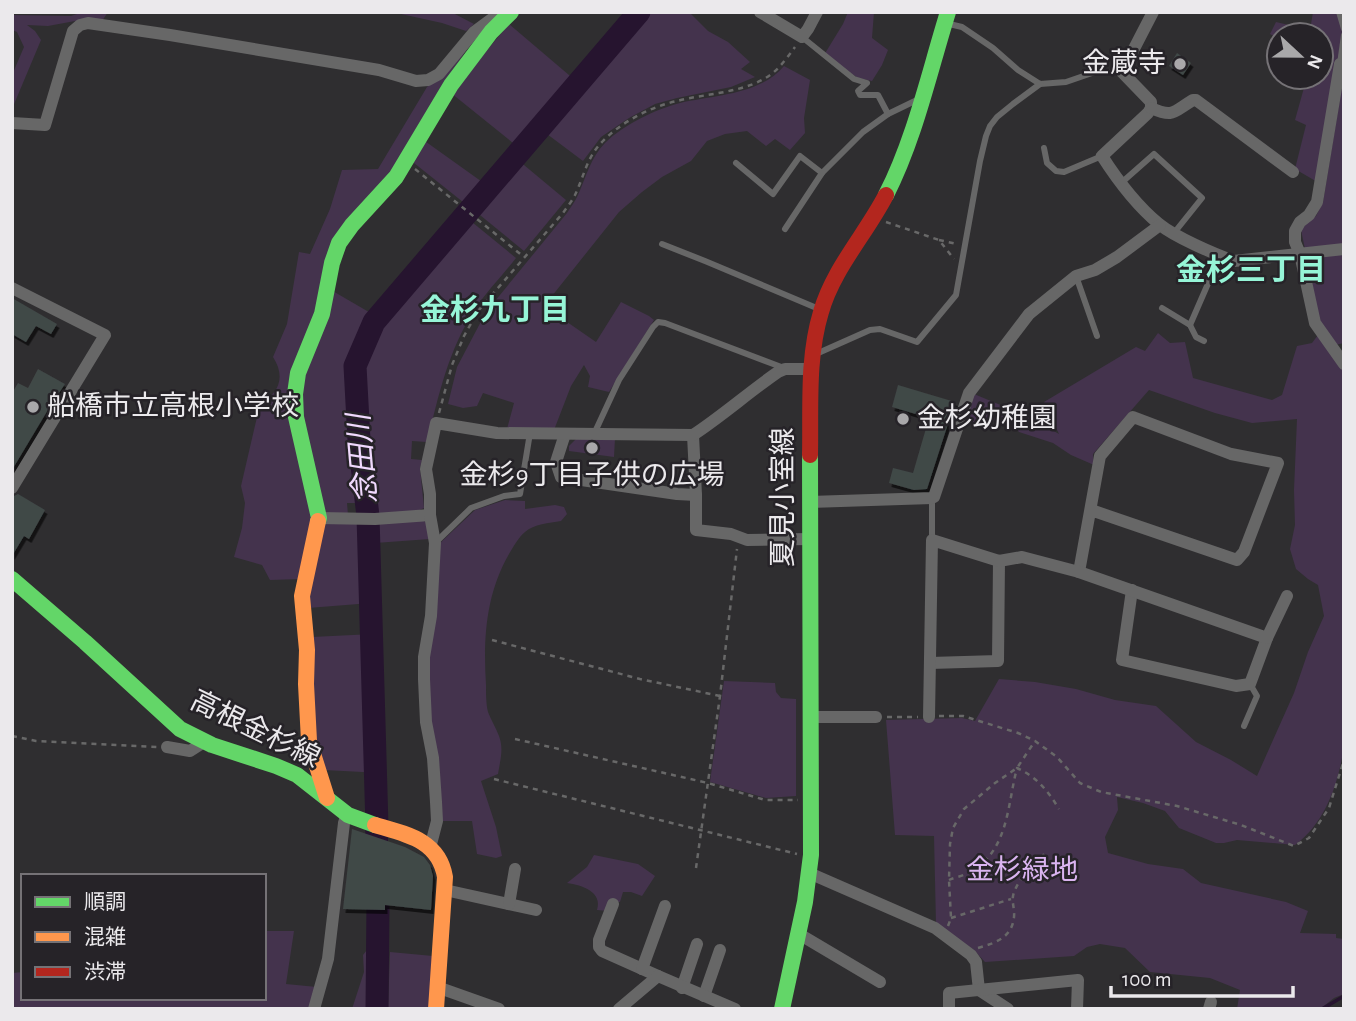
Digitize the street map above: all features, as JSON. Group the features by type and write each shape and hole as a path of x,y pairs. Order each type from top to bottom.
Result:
{"street":[{"path":"12,123 46,125 72,31 88,23 379,70 416,81 428,80 439,74 474,32 497,15 509,12"},
{"path":"327,798 309,741 307,650 302,596 319,518 296,417 298,373 322,314 332,263 339,243 396,177 451,85 509,12"},
{"path":"760,12 802,37 817,12"},
{"path":"1153,12 1122,72 1151,102 1151,108 1149,113 1102,156 1120,184 1160,225 1234,261 1344,249"},
{"name":"夏見小室線","path":"782,1009 799,933 811,855 812,363 821,310 841,268 874,218 895,177 947,18"},
{"path":"1342,64 1317,202 1295,231 1295,242 1315,323 1344,364"},
{"path":"1151,108 1170,114 1196,100 1293,172"},
{"path":"810,502 932,499 969,393 1029,314 1076,276 1095,270 1117,257 1160,225"},
{"path":"12,288 105,335 12,488"},
{"path":"436,1009 445,877 440,858 426,845 437,821 433,758 426,722 424,657 431,616 435,543 426,469 436,423 497,433 693,435 760,384 785,369 812,363"},
{"path":"1079,572 1100,457 1133,417 1231,454 1278,463 1244,551 1237,560 1091,510"},
{"path":"565,434 556,463 561,477 677,495 696,495"},
{"path":"693,435 696,530 731,534 747,540 810,539"},
{"path":"319,518 374,519 430,515"},
{"path":"929,717 932,540 999,561 1022,557 1079,572 1267,638"},
{"path":"930,663 998,661 999,561"},
{"name":"高根金杉線","path":"12,579 70,627 188,734 289,771 351,816 426,845"},
{"path":"1132,590 1122,660 1236,686 1250,684 1267,638 1287,596"},
{"path":"810,717 876,717"},
{"path":"167,747 190,751 204,742"},
{"path":"314,1009 328,959 344,823 351,816"},
{"path":"509,904 515,869"},
{"path":"809,873 943,934 971,955 976,962 979,990"},
{"path":"445,890 536,910"},
{"path":"613,904 599,940 598,947 602,951 735,1009"},
{"path":"642,970 665,906"},
{"path":"799,933 880,982"},
{"path":"682,988 698,944"},
{"path":"704,996 720,950"},
{"path":"619,1009 658,976"},
{"path":"949,1009 949,993 1078,980 1077,1009"},
{"path":"437,987 499,1009"},
{"path":"979,990 1008,1009"}],"lane":[{"path":"1339,12 1344,29"},
{"path":"947,18 993,48 1018,70 1040,84"},
{"path":"1342,64 1344,35"},
{"path":"802,37 854,79 867,83 858,91 860,95 878,95 888,114"},
{"path":"812,363 870,330 880,329 917,342 956,295 980,161 990,126 997,117 1040,84 1066,82 1095,72 1122,72"},
{"path":"785,229 822,173 863,132 888,114 923,97"},
{"path":"1044,148 1046,163 1056,171 1064,172 1102,156"},
{"path":"1120,184 1154,154 1202,198 1174,233"},
{"path":"736,163 773,194 800,156 822,173"},
{"path":"662,244 821,310"},
{"path":"1190,325 1220,256"},
{"path":"1076,276 1097,336"},
{"path":"1162,308 1190,325 1196,337 1204,341"},
{"path":"594,434 619,380 653,327 659,322 785,369"},
{"path":"435,543 471,508 504,496 520,494 530,433"},
{"path":"932,499 932,540"},
{"path":"1244,726 1257,696 1250,684"}],"path":[{"path":"436,423 452,365 478,311 575,196 591,155 603,141 630,120 656,107 677,100 732,90 774,73 802,37"},
{"path":"405,161 524,257"},
{"path":"874,218 965,246"},
{"path":"940,240 962,266"},
{"path":"696,868 720,696 738,537"},
{"path":"492,640 640,679 720,696"},
{"path":"876,717 963,716 994,725 1035,741 1058,757 1080,783 1101,792 1177,806 1241,825 1294,846 1309,838 1329,808 1344,760"},
{"path":"12,736 36,741 167,747"},
{"path":"515,739 708,783 765,800 810,798"},
{"path":"943,934 951,918 949,880 953,828 964,809 1017,768 1035,741"},
{"path":"1017,768 1029,773 1041,784 1059,809"},
{"path":"949,880 970,872 995,850 1005,827 1017,768"},
{"path":"494,779 811,855"},
{"path":"971,955 973,950 1006,936 1014,918 1012,898 1021,879 1047,851"},
{"path":"951,918 1012,898"}],"green space":[{"path":"83,12 108,12 102,21 75,21 48,26 27,25 41,40 12,109 12,75 24,47 17,32 12,30 12,15 71,16"},
{"path":"392,12 451,12 474,24 466,31"},
{"path":"644,12 689,12 708,31 728,42 750,62 741,69 755,77 731,87 655,104 601,137 583,161 543,131"},
{"path":"848,12 874,12 872,38 888,50 872,81 858,78 824,55"},
{"path":"1313,12 1344,12 1344,52 1319,183 1295,169 1306,125 1295,120 1303,91 1335,91 1335,21 1312,21"},
{"path":"509,24 576,81 518,147 451,93"},
{"path":"476,33 393,175 350,223 296,372 316,519 300,579 270,580 262,565 234,557 245,503 241,486 260,404 276,390 280,378 273,357 287,324 299,252 310,254 330,209 342,170 378,169 427,87"},
{"path":"784,66 810,80 804,118 805,133 790,150 775,139 766,146 747,131 725,134 707,141 691,161 662,177 619,212 544,306 596,342 621,302 654,320 609,392 588,387 590,376 584,365 571,386 554,430 507,429 514,403 483,393 477,406 463,408 448,404 457,367 486,312 567,213 577,198 592,161 605,143 630,124 661,109 750,88 774,76"},
{"path":"1344,74 1344,246 1305,249 1301,230 1316,216 1323,202"},
{"path":"422,139 485,184 468,206 409,159"},
{"path":"518,160 566,200 524,251 475,211"},
{"path":"467,218 516,258 480,302 458,341 445,373 427,442 412,441 411,459 422,460 420,468 424,508 413,513 372,515 363,442 359,369 377,323"},
{"path":"1341,252 1344,265 1344,343 1335,345 1319,322 1308,257"},
{"path":"331,290 374,315 350,370 355,440 364,503 347,503 348,515 323,516 304,433 302,374"},
{"name":"金杉緑地","path":"1158,333 1170,343 1185,342 1193,378 1272,400 1282,395 1297,346 1312,343 1318,335 1344,368 1344,747 1334,788 1323,814 1306,836 1295,845 1237,840 1216,843 1179,828 1165,811 1117,797 1118,810 1105,837 1108,853 1148,864 1183,869 1201,883 1286,902 1308,911 1300,933 1336,934 1336,938 1344,939 1344,994 1320,1009 1237,1009 1240,990 1210,978 1150,972 1125,948 1100,944 1087,947 1074,956 985,962 974,950 936,924 934,836 895,835 886,720 962,718 975,721 999,679 1076,689 1115,700 1156,706 1196,742 1257,776 1324,616 1318,585 1296,569 1290,549 1295,525 1297,419 1252,423 1149,390 1093,454 1094,465 1053,443 1019,432 1011,421 998,416 989,426 967,422 965,418 974,394 1027,416 1059,434 1044,402 1136,347 1145,351"},
{"name":"金杉9丁目子供の広場","path":"615,438 614,457 569,451 569,446 576,439"},
{"path":"505,500 525,501 525,509 555,505 564,507 567,514 561,521 533,527 520,537 501,569 491,601 485,650 486,702 499,736 501,750 498,774 481,781 502,856 496,858 477,854 472,821 441,821 427,678 439,544 475,510"},
{"path":"362,522 371,603 308,608 322,524"},
{"path":"373,522 427,522 430,539 375,543"},
{"path":"373,634 382,773 324,770 314,743 312,637"},
{"path":"724,681 775,683 776,692 781,698 796,699 796,796 766,798 710,782"},
{"path":"594,855 638,864 655,876 642,896 623,892 620,902 612,901 608,911 597,910 597,898 590,890 567,883 587,867"},
{"path":"367,915 385,915 380,1009 352,1009 364,972 363,955 375,940 375,922"},
{"path":"266,931 294,931 286,984 317,987 312,1009 12,1009 12,973 21,972 21,1000 266,1000"},
{"path":"390,952 433,956 429,1009 388,1009"}],"building":[{"name":"金蔵寺","path":"1177,53 1191,63 1183,75 1169,66"},
{"path":"12,298 57,324 51,334 36,326 26,342 12,334"},
{"path":"38,369 65,384 12,470 12,393 18,383 28,388"},
{"path":"898,385 955,402 927,489 914,490 889,483 893,468 913,473 929,418 892,407"},
{"path":"18,494 45,510 29,539 24,536 12,556 12,497"},
{"path":"352,829 405,847 424,857 433,876 431,910 385,905 385,910 343,909"}],"waterway":[{"name":"念田川","path":"377,1009 377,827 368,516 359,440 355,366 374,322 639,12"},
{"path":"1322,1009 1344,996"}],"traffic: fast":[{"path":"318,521 296,417 295,394 298,373 322,314 332,263 339,243 396,177 451,85 491,32 511,12"},
{"path":"886,195 913,128 948,12"},
{"path":"782,1009 805,902 811,855 810,455"},
{"path":"12,579 180,729 212,745 297,775 348,815 375,825"}],"traffic: slow":[{"path":"318,521 302,596 307,650 309,741 327,798"},
{"path":"375,825 419,841 436,855 442,865 445,877 436,1009"}],"traffic: jam":[{"path":"810,455 812,365 821,312 833,281 886,195"}],"place":[{"name":"金蔵寺","path":"1180,64"},
{"name":"船橋市立高根小学校","path":"33,407"},
{"name":"金杉幼稚園","path":"903,419"},
{"name":"金杉9丁目子供の広場","path":"592,448"}],"district":[{"name":"金杉三丁目","path":"1251,271"},
{"name":"金杉九丁目","path":"495,311"}]}
